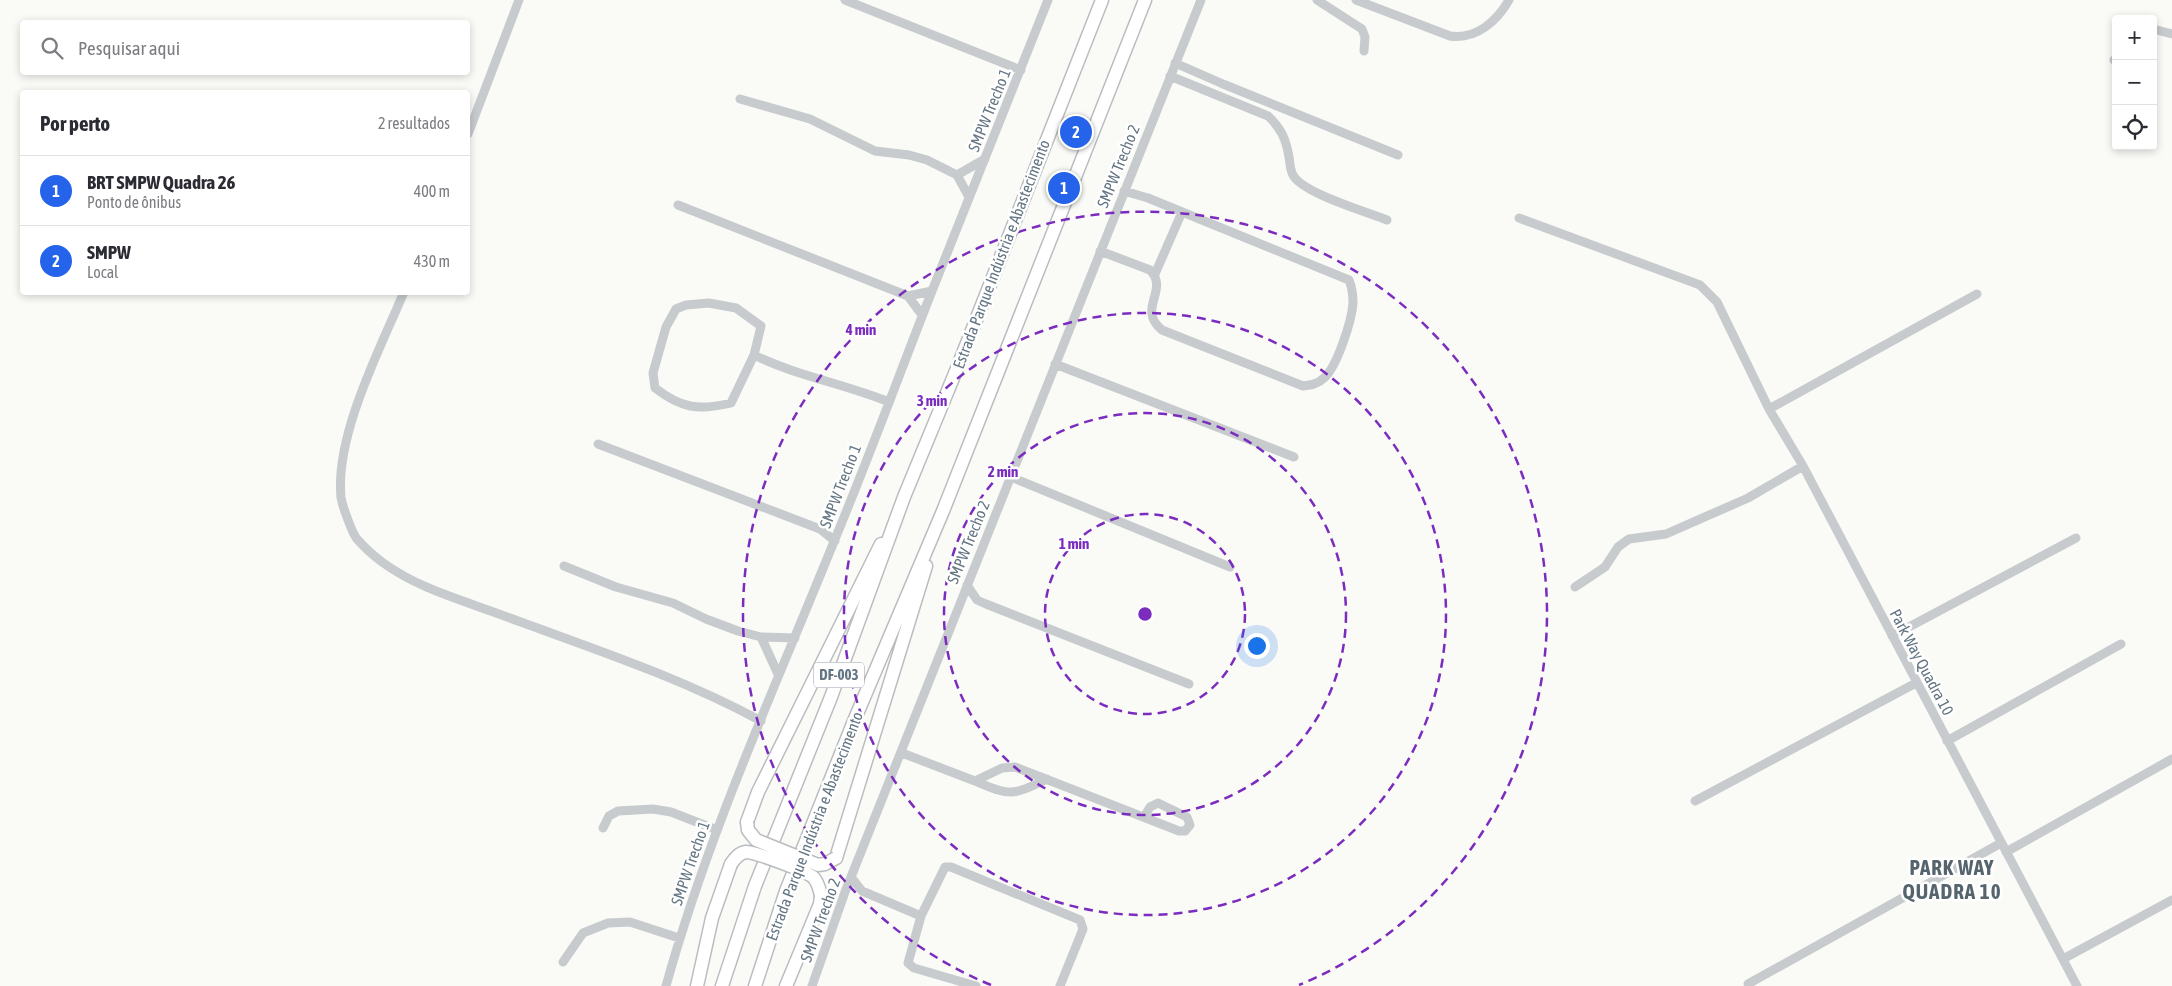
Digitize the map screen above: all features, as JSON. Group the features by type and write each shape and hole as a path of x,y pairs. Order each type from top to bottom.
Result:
{"highway":[{"name":"Estrada Parque Indústria e Abastecimento","path":"722,986 755,886 831,697 904,497 958,366 1102,0"},
{"name":"Estrada Parque Indústria e Abastecimento","path":"755,986 786,891 942,511 1145,0"},
{"path":"904,497 758,792 746,822 751,836 765,844 818,865 825,864 836,858 942,511"},
{"path":"698,986 712,918 731,864 740,854 748,852 809,874 818,883 821,895 820,904 786,986"}],"street":[{"path":"470,129 519,0"},
{"path":"845,0 1021,70"},
{"name":"SMPW Trecho 1","path":"666,986 679,938 717,830 778,674 835,541 922,315 1048,0"},
{"name":"SMPW Trecho 2","path":"812,986 844,892 902,753 960,602 1201,0"},
{"path":"1317,0 1362,29 1365,37 1364,52"},
{"path":"1356,0 1450,36 1461,37 1469,36 1493,21 1501,14 1509,0"},
{"path":"2157,30 2172,34"},
{"path":"1175,63 1207,78 1398,155"},
{"path":"1170,76 1268,116 1280,128 1285,138 1291,170 1299,183 1323,196 1387,220"},
{"path":"740,98 810,119 875,151 909,155 927,160 957,175 969,197"},
{"path":"957,175 985,159"},
{"path":"1124,191 1182,212 1349,280 1353,304 1344,342 1326,377 1316,384 1303,386 1162,330 1155,324 1150,310 1157,289 1155,274 1182,212"},
{"path":"678,205 908,296 922,315"},
{"name":"Park Way Quadra 10","path":"1519,218 1700,285 1717,302 1769,409 1803,466 2075,983"},
{"path":"1100,251 1150,270 1155,274"},
{"path":"908,296 932,291"},
{"path":"1769,409 1977,294"},
{"path":"403,295 356,409 349,432 342,468 341,498 356,538 381,561 408,578 445,595 633,664 741,710 761,721"},
{"path":"709,303 736,308 762,326 754,355 731,403 710,408 691,406 671,401 655,388 653,373 666,327 676,309 686,305 709,303"},
{"path":"754,355 779,367 869,394 889,402"},
{"path":"1056,364 1294,458"},
{"path":"598,444 820,529 835,541"},
{"path":"1575,587 1605,567 1618,548 1629,539 1666,534 1748,498 1803,466"},
{"path":"1011,477 1230,567"},
{"path":"820,529 840,528"},
{"path":"1892,636 2076,538"},
{"path":"564,566 616,587 673,603 706,619 761,637 795,638"},
{"path":"967,585 978,600"},
{"path":"960,602 978,600 1190,684"},
{"path":"761,637 778,674"},
{"path":"1947,741 2121,644"},
{"path":"1695,801 1916,683"},
{"path":"902,753 997,791 1014,793 1047,779"},
{"path":"2006,852 2172,759"},
{"path":"975,781 1010,767 1047,779 1179,831 1185,831 1190,825 1187,817 1158,803 1150,807 1144,817"},
{"path":"602,828 609,816 618,811 653,809 671,812 717,830"},
{"path":"1748,984 2001,843"},
{"path":"976,986 910,966 908,959 921,916 943,868 948,867 1080,920 1082,929 1060,986"},
{"path":"851,877 862,891"},
{"path":"844,892 862,891 921,916"},
{"path":"2063,959 2172,900"},
{"path":"563,962 583,933 608,923 630,922 679,938"},
{"path":"2064,986 2075,983"}],"place":[{"name":"SMPW","path":"1076,132"},
{"name":"BRT SMPW Quadra 26","path":"1064,188"}],"district":[{"name":"PARK WAY QUADRA 10","path":"1952,880"}]}
